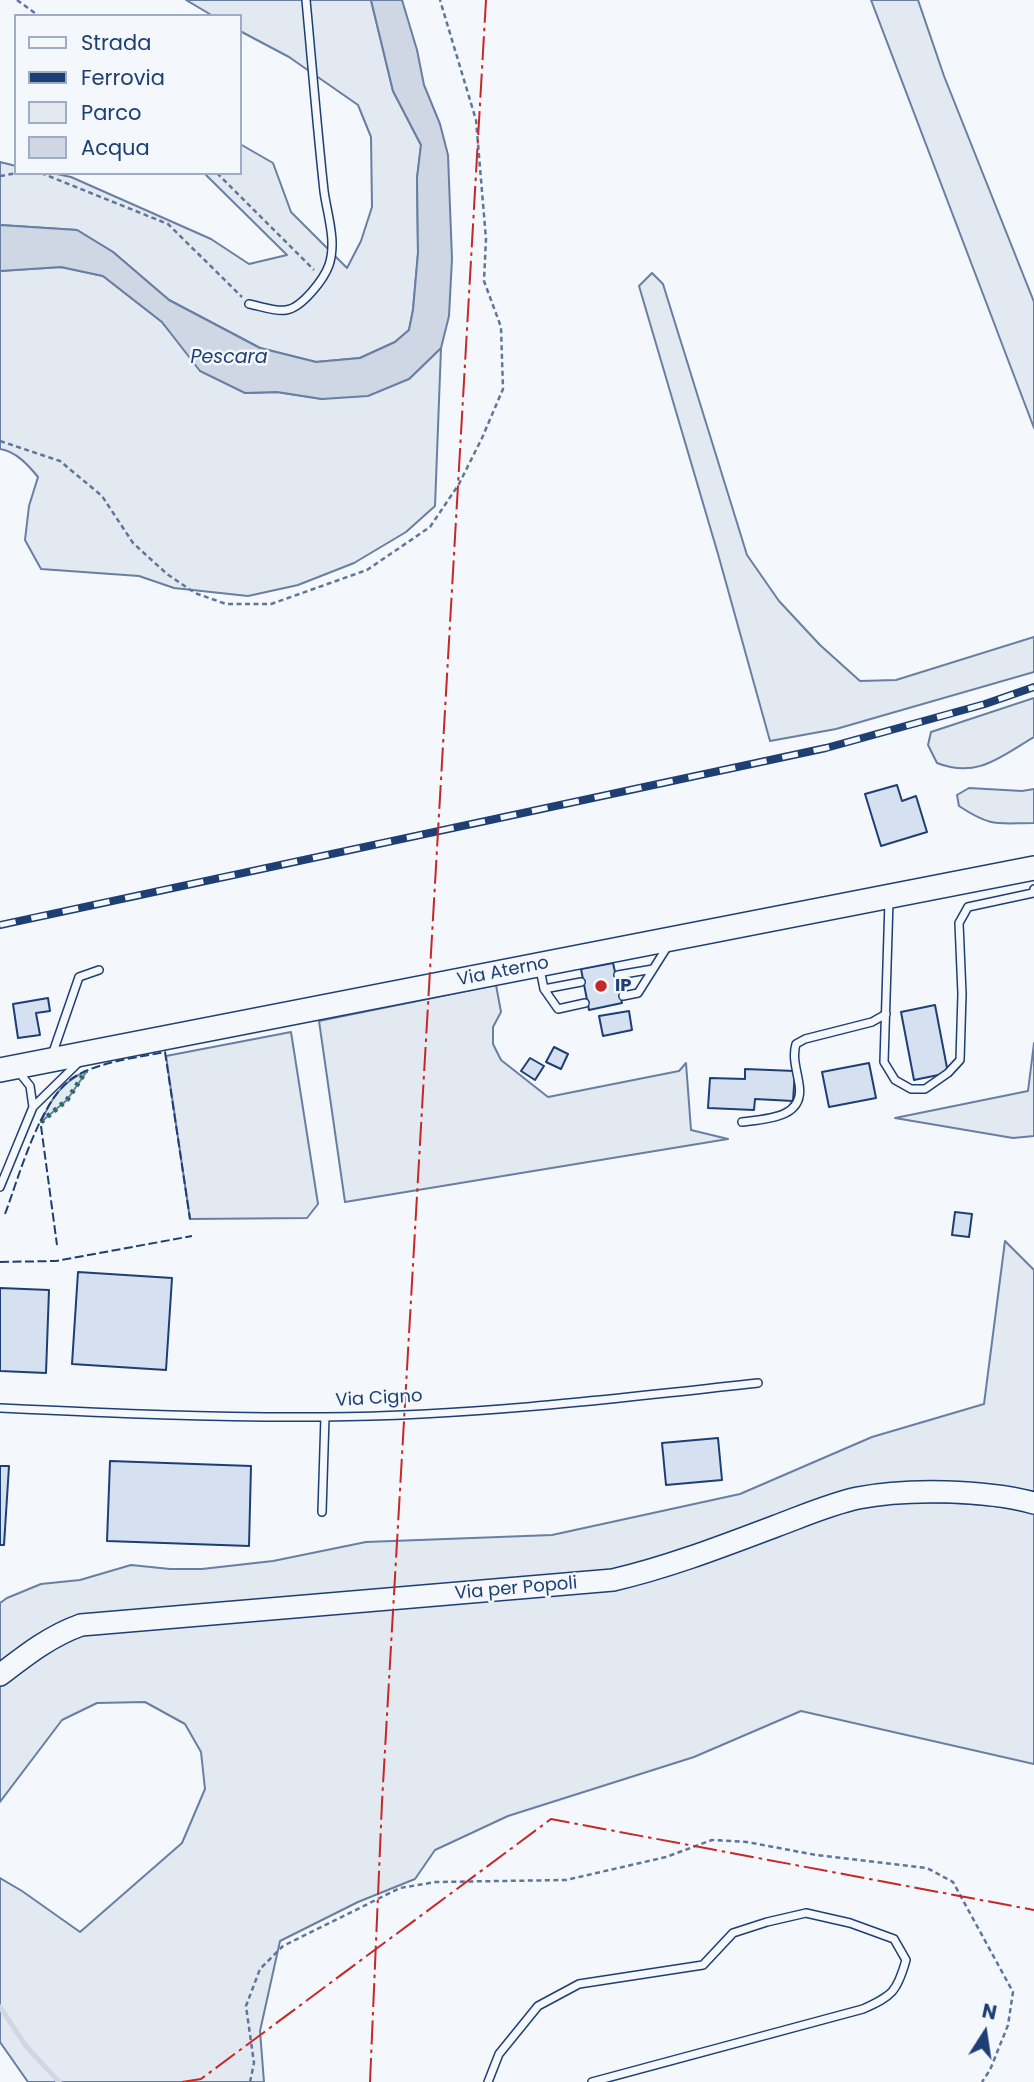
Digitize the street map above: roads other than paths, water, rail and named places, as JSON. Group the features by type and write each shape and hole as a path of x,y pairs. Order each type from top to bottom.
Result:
{"main road":[{"name":"Via Aterno","path":"1006,873 1034,857"},
{"name":"Via Aterno","path":"7,1069 1034,869"},
{"name":"Via per Popoli","path":"0,1675 36,1647 61,1632 81,1625 613,1580 650,1572 837,1503 881,1494 955,1493 997,1496 1034,1503"}],"lane":[{"path":"249,304 287,310 309,296 328,266 332,254 306,0"},
{"path":"889,897 884,1062 895,1080 911,1089 925,1089 948,1073 960,1060 962,993 959,923 968,907 1033,892 1034,889"},
{"path":"623,996 638,993 672,939"},
{"path":"539,965 544,989 558,1009 585,1003"},
{"path":"618,975 653,969"},
{"path":"50,1060 79,977 99,970"},
{"path":"544,989 581,982"},
{"path":"742,1122 787,1114 794,1107 800,1087 794,1053 796,1044 805,1039 872,1022 886,1014"},
{"path":"0,1187 33,1107 90,1053"},
{"path":"7,1069 30,1086 33,1107"},
{"name":"Via Cigno","path":"0,1408 120,1414 325,1417 520,1408 758,1383"},
{"path":"322,1512 325,1417"},
{"path":"488,2082 499,2054 538,2006 579,1984 704,1965 733,1933 767,1922 806,1913 850,1923 894,1940 906,1960 899,1985 888,1997 863,2010 592,2082"}],"water":[{"name":"Pescara","path":"371,0 402,0 424,85 440,124 448,155 452,259 449,316 441,348 409,379 368,396 322,399 277,392 245,393 200,371 162,322 103,276 61,267 0,271 0,225 77,230 113,252 169,300 260,348 316,362 360,358 395,342 409,330 413,310 418,253 417,178 421,145 393,91"}],"waterway":[{"path":"0,2007 26,2046 59,2082"}],"railway":[{"path":"0,925 826,748 985,704 1034,687"}],"place":[{"name":"IP","path":"601,986"}]}
